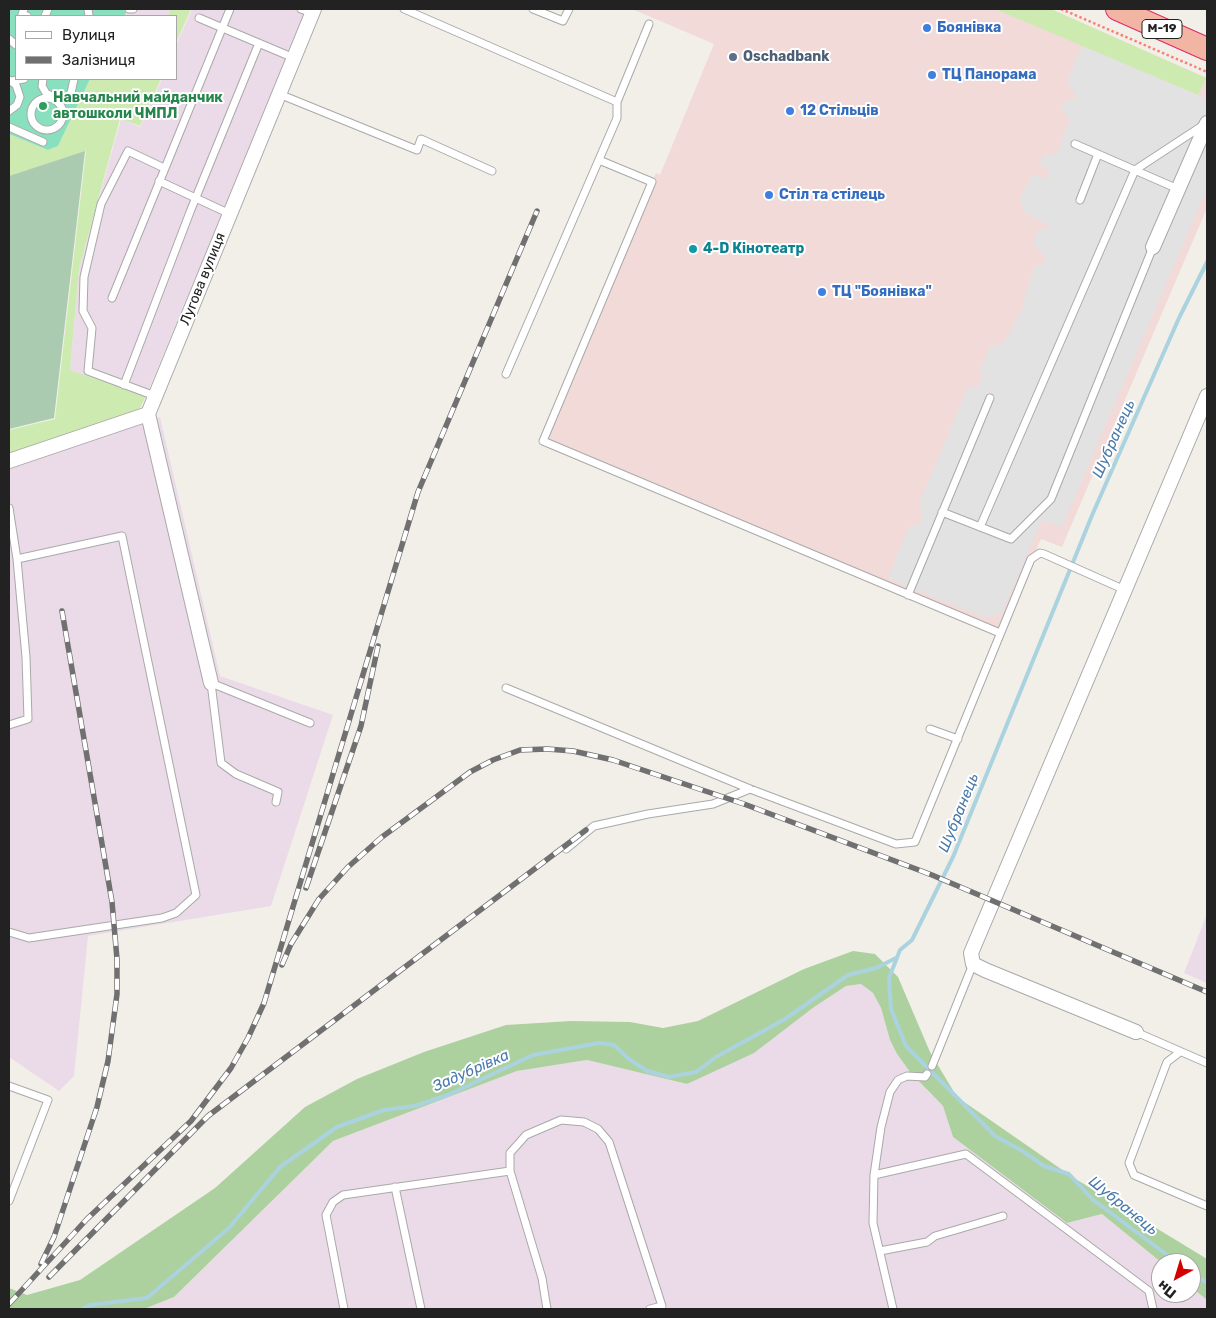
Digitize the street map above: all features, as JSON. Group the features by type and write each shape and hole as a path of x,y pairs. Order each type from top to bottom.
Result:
{"highway":[{"name":"М-19","path":"1117,9 1207,48"}],"street":[{"name":"Лугова вулиця","path":"148,414 294,58 309,10"},
{"path":"1153,247 1207,123"},
{"path":"1136,1032 973,964 971,953 1207,396"},
{"path":"9,461 148,414 211,683"}],"lane":[{"path":"112,298 230,9"},
{"path":"404,9 617,102"},
{"path":"533,9 564,21 569,9"},
{"path":"199,18 294,58"},
{"path":"506,374 617,118 617,102 649,24"},
{"path":"124,385 259,43"},
{"path":"9,80 19,89 20,97 17,105 9,111"},
{"path":"43,80 43,90 52,98 62,107 62,120 53,129 41,129 32,121 31,108 40,99 52,98 61,99 68,96 74,89 74,80"},
{"path":"279,94 417,150 421,139 492,171"},
{"path":"980,527 1135,170 1207,123"},
{"path":"9,127 43,142"},
{"path":"1075,144 1178,189"},
{"path":"156,396 88,372 92,328 83,311 84,277 101,204 128,151 164,168"},
{"path":"1080,200 1098,154"},
{"path":"599,160 652,182 543,441 1000,633"},
{"path":"159,181 197,197 230,214"},
{"path":"942,512 1011,539 1051,499 1153,247"},
{"path":"908,595 990,398"},
{"path":"9,508 17,559 26,657 28,719 9,726"},
{"path":"9,932 29,938 162,918 176,913 196,895 122,536 17,559"},
{"path":"506,688 750,790 896,844 915,842 1032,559 1040,553 1125,590"},
{"path":"276,802 278,792 236,774 221,763 211,683 310,723"},
{"path":"930,729 958,740"},
{"path":"566,849 594,826 648,814 713,804 750,790"},
{"path":"932,1066 973,964"},
{"path":"1136,1032 1207,1064"},
{"path":"1167,1046 1167,1062 1130,1163 1131,1170 1134,1175 1207,1206"},
{"path":"1167,1062 1180,1052"},
{"path":"893,1309 873,1223 874,1175 881,1127 890,1092 898,1080 907,1076 925,1077 927,1074"},
{"path":"9,1086 48,1100 9,1201"},
{"path":"547,1309 542,1278 510,1171 510,1153 526,1135 561,1120 584,1122 598,1129 609,1142 662,1306 650,1309"},
{"path":"874,1175 966,1154 1149,1291 1153,1309"},
{"path":"344,1309 326,1215 333,1202 343,1195 510,1171"},
{"path":"395,1187 421,1309"},
{"path":"880,1251 927,1242 935,1236 1003,1216"}],"path":[{"path":"1062,9 1207,72"}],"shaded area":[{"path":"121,9 171,9 168,15 124,15 126,11"},
{"path":"192,9 307,9 146,396 70,370 79,269 121,119 140,127 162,80 178,80 178,40"},
{"name":"ТЦ \"Боянівка\"","path":"632,9 1051,9 1207,78 1207,208 1062,547 1041,539 1000,633 543,441 652,182 656,173 660,175 714,44"},
{"path":"1082,46 1207,99 1207,188 1062,527 1042,520 1002,613 985,618 888,578 909,526 922,524 920,501 969,385 977,388 984,375 979,372 990,347 1003,343 1009,334 1024,304 1024,298 1035,265 1042,267 1046,258 1033,244 1039,229 1046,230 1048,225 1025,213 1019,201 1030,178 1037,175 1044,179 1049,176 1048,168 1039,165 1043,155 1057,154 1070,119 1061,110 1065,101 1078,98 1067,81"},
{"path":"160,417 220,676 333,715 271,906 88,936 74,1076 59,1091 9,1057 9,467"},
{"path":"1207,914 1207,983 1184,973"},
{"path":"861,984 873,993 881,1008 890,1040 897,1054 910,1072 943,1106 953,1137 1067,1223 1102,1214 1151,1254 1151,1303 1201,1303 1201,1295 1207,1300 1207,1309 144,1309 174,1297 333,1141 517,1071 587,1060 687,1084 846,986"}],"green space":[{"name":"Навчальний майданчик автошколи ЧМПЛ","path":"9,9 120,9 127,11 125,15 15,15 15,80 90,80 58,146 48,150 9,134"},
{"path":"171,9 191,9 178,38 178,15 168,15"},
{"path":"995,9 1051,9 1206,78 1198,95"},
{"path":"90,80 161,80 140,126 120,119 79,269 70,370 146,396 138,412 9,457 9,430 55,419 86,151 9,176 9,134 48,150 58,146"},
{"path":"85,151 54,418 9,429 9,176"},
{"path":"853,951 875,954 898,977 930,1052 957,1097 1074,1178 1197,1253 1151,1254 1102,1214 1067,1223 953,1137 943,1106 910,1072 897,1054 890,1040 881,1008 873,993 861,984 846,986 814,1007 754,1053 687,1084 587,1060 517,1071 333,1141 174,1297 144,1309 9,1309 9,1288 27,1295 80,1280 215,1188 305,1107 357,1079 424,1052 506,1025 571,1021 630,1022 663,1028 698,1021 804,969"},
{"path":"1201,1255 1207,1259 1207,1300 1201,1295"}],"waterway":[{"name":"Шубранець","path":"1165,1253 1092,1199 1069,1174 1044,1166 995,1136 906,1046 891,1009 889,978 900,950 912,940 953,857 1093,513 1179,318 1207,262"},
{"name":"Задубрівка","path":"82,1309 90,1305 147,1298 229,1228 280,1167 337,1127 384,1110 415,1106 448,1095 533,1055 599,1043 614,1045 629,1059 647,1071 669,1077 696,1072 716,1057 785,1019 848,975 876,968 896,958"},
{"name":"Шубранець","path":"1201,1279 1207,1283"}],"railway":[{"path":"9,1304 87,1219 191,1121 231,1068 248,1038 264,1003 418,492 537,211"},
{"path":"41,1264 54,1237 97,1107 108,1061 117,994 117,959 112,902 62,611"},
{"path":"306,888 361,726 378,646"},
{"path":"282,965 291,944 319,899 348,867 382,837 470,772 493,760 520,750 547,749 573,751 613,760 744,804 932,875 1207,992"},
{"path":"49,1277 208,1116 586,830"}],"place":[{"name":"Боянівка","path":"927,28"},
{"name":"Oschadbank","path":"733,57"},
{"name":"ТЦ Панорама","path":"932,75"},
{"name":"Навчальний майданчик автошколи ЧМПЛ","path":"43,106"},
{"name":"12 Стільців","path":"790,111"},
{"name":"Стіл та стілець","path":"769,195"},
{"name":"4-D Кінотеатр","path":"693,249"},
{"name":"ТЦ \"Боянівка\"","path":"822,292"}]}
